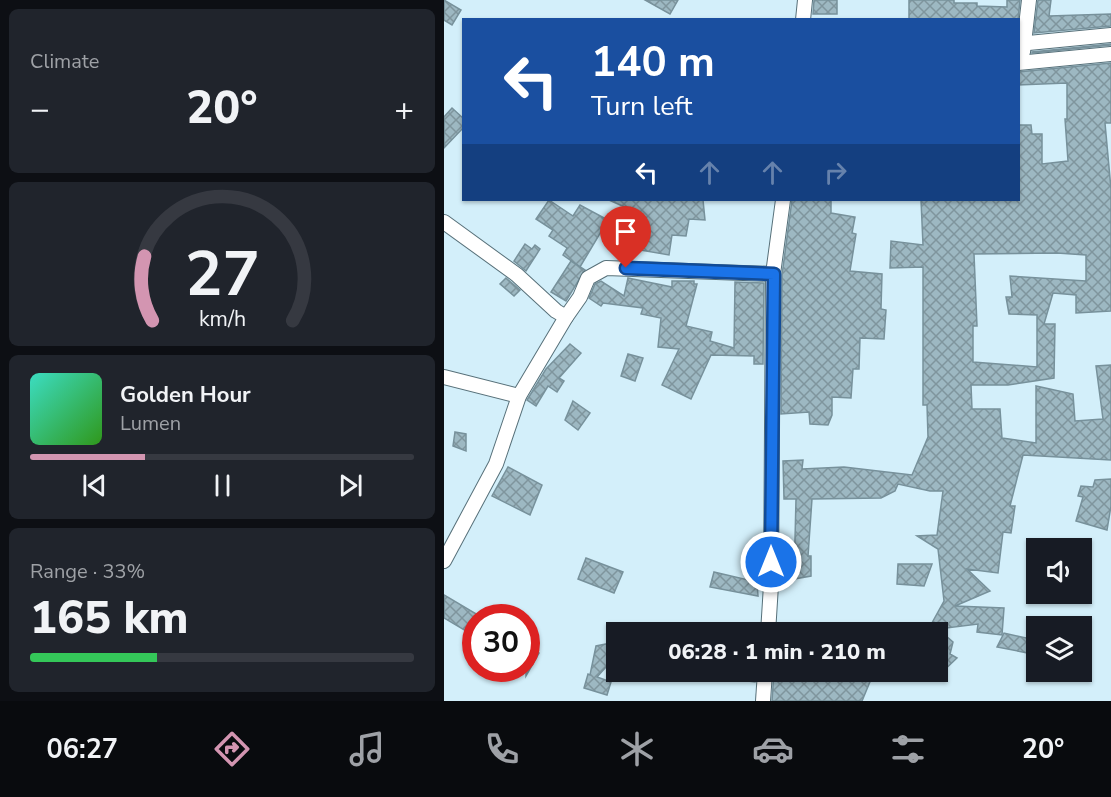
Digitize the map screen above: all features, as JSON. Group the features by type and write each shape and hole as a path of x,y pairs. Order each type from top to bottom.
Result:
{"street":[{"path":"803,18 805,0"},
{"path":"1029,0 1020,63 1111,54"},
{"path":"1021,44 1111,35"},
{"path":"769,622 774,274 783,201"},
{"path":"444,222 517,275 556,311 566,317"},
{"path":"444,561 496,464 519,396 580,297 588,278 606,268 774,274"},
{"path":"444,377 519,396"},
{"path":"763,701 764,682"}],"building":[{"path":"444,0 461,10 452,25 444,20"},
{"path":"645,0 678,0 670,14"},
{"path":"814,0 837,0 837,14 813,14"},
{"path":"909,0 954,0 954,3 1007,7 1007,0 1020,0 1018,18 909,18"},
{"path":"1038,0 1051,0 1049,16 1111,14 1111,26 1034,33"},
{"path":"1111,45 1032,53 1032,52"},
{"path":"1111,63 1111,123 1105,123 1111,189 1111,311 1076,313 1076,295 1053,293 1044,324 1055,324 1054,378 1008,385 971,385 972,409 1000,409 1002,438 1036,443 1036,386 1073,394 1075,421 1103,419 1096,366 1111,365 1111,460 1023,455 1010,506 1015,506 1011,533 1003,532 998,573 967,569 990,591 955,606 1004,608 1002,635 977,632 978,624 948,628 948,622 932,622 944,601 938,549 917,536 937,535 943,491 930,491 898,484 895,491 881,498 812,499 808,556 811,556 811,576 794,579 796,499 784,499 783,461 803,460 802,469 844,467 912,475 928,437 927,405 923,405 923,267 890,268 891,241 923,245 921,201 1020,201 1020,125 1031,125 1032,134 1042,134 1042,164 1068,161 1065,119 1067,119 1067,83 1020,85 1020,72","holes":["974,254 1086,255 1086,281 1010,276 1012,297 1006,297 1009,314 1037,315 1037,367 973,362 973,326 977,326"]},
{"path":"452,108 462,117 462,129 444,148 444,117"},
{"path":"550,201 573,216 580,205 608,220 580,267 563,255 567,248 549,236 553,230 536,219"},
{"path":"611,201 703,201 705,220 689,219 686,236 672,235 669,255 628,248 636,212"},
{"path":"792,201 831,201 831,213 855,217 852,233 856,234 850,271 882,274 881,309 886,310 884,339 860,338 859,369 853,369 851,398 832,397 832,415 828,425 810,424 809,412 781,414 782,275"},
{"path":"525,244 532,249 535,245 540,249 526,271 514,261"},
{"path":"571,261 585,270 566,301 551,292"},
{"path":"506,278 520,290 514,296 500,284"},
{"path":"628,278 672,287 672,281 694,281 694,284 697,284 686,326 712,332 710,341 734,348 735,282 764,283 763,364 754,364 754,356 711,355 691,399 662,385 679,349 658,347 661,318 641,314 643,308 603,303 601,306 589,298 595,284 601,281 624,296"},
{"path":"570,344 581,353 559,378 564,381 557,392 548,386 536,406 527,400 546,369"},
{"path":"628,354 643,358 635,381 621,376"},
{"path":"573,401 590,413 578,430 565,420"},
{"path":"455,432 466,434 466,451 453,446"},
{"path":"508,467 542,485 530,515 492,496"},
{"path":"1111,479 1111,506 1107,530 1076,521 1083,497 1078,496 1081,486 1093,487 1095,480"},
{"path":"586,558 623,572 614,593 578,579"},
{"path":"898,564 932,564 924,586 897,584"},
{"path":"714,572 757,582 758,596 710,587"},
{"path":"444,595 462,606 462,629 444,618"},
{"path":"1004,633 1026,638 1026,653 997,647"},
{"path":"948,638 953,642 950,654 957,658 948,667"},
{"path":"606,644 606,667 597,677 611,682 607,695 584,688 588,674 590,675 596,646"},
{"path":"773,682 870,682 862,701 772,701"}],"route":[{"path":"626,268 774,274 771,562"}]}
